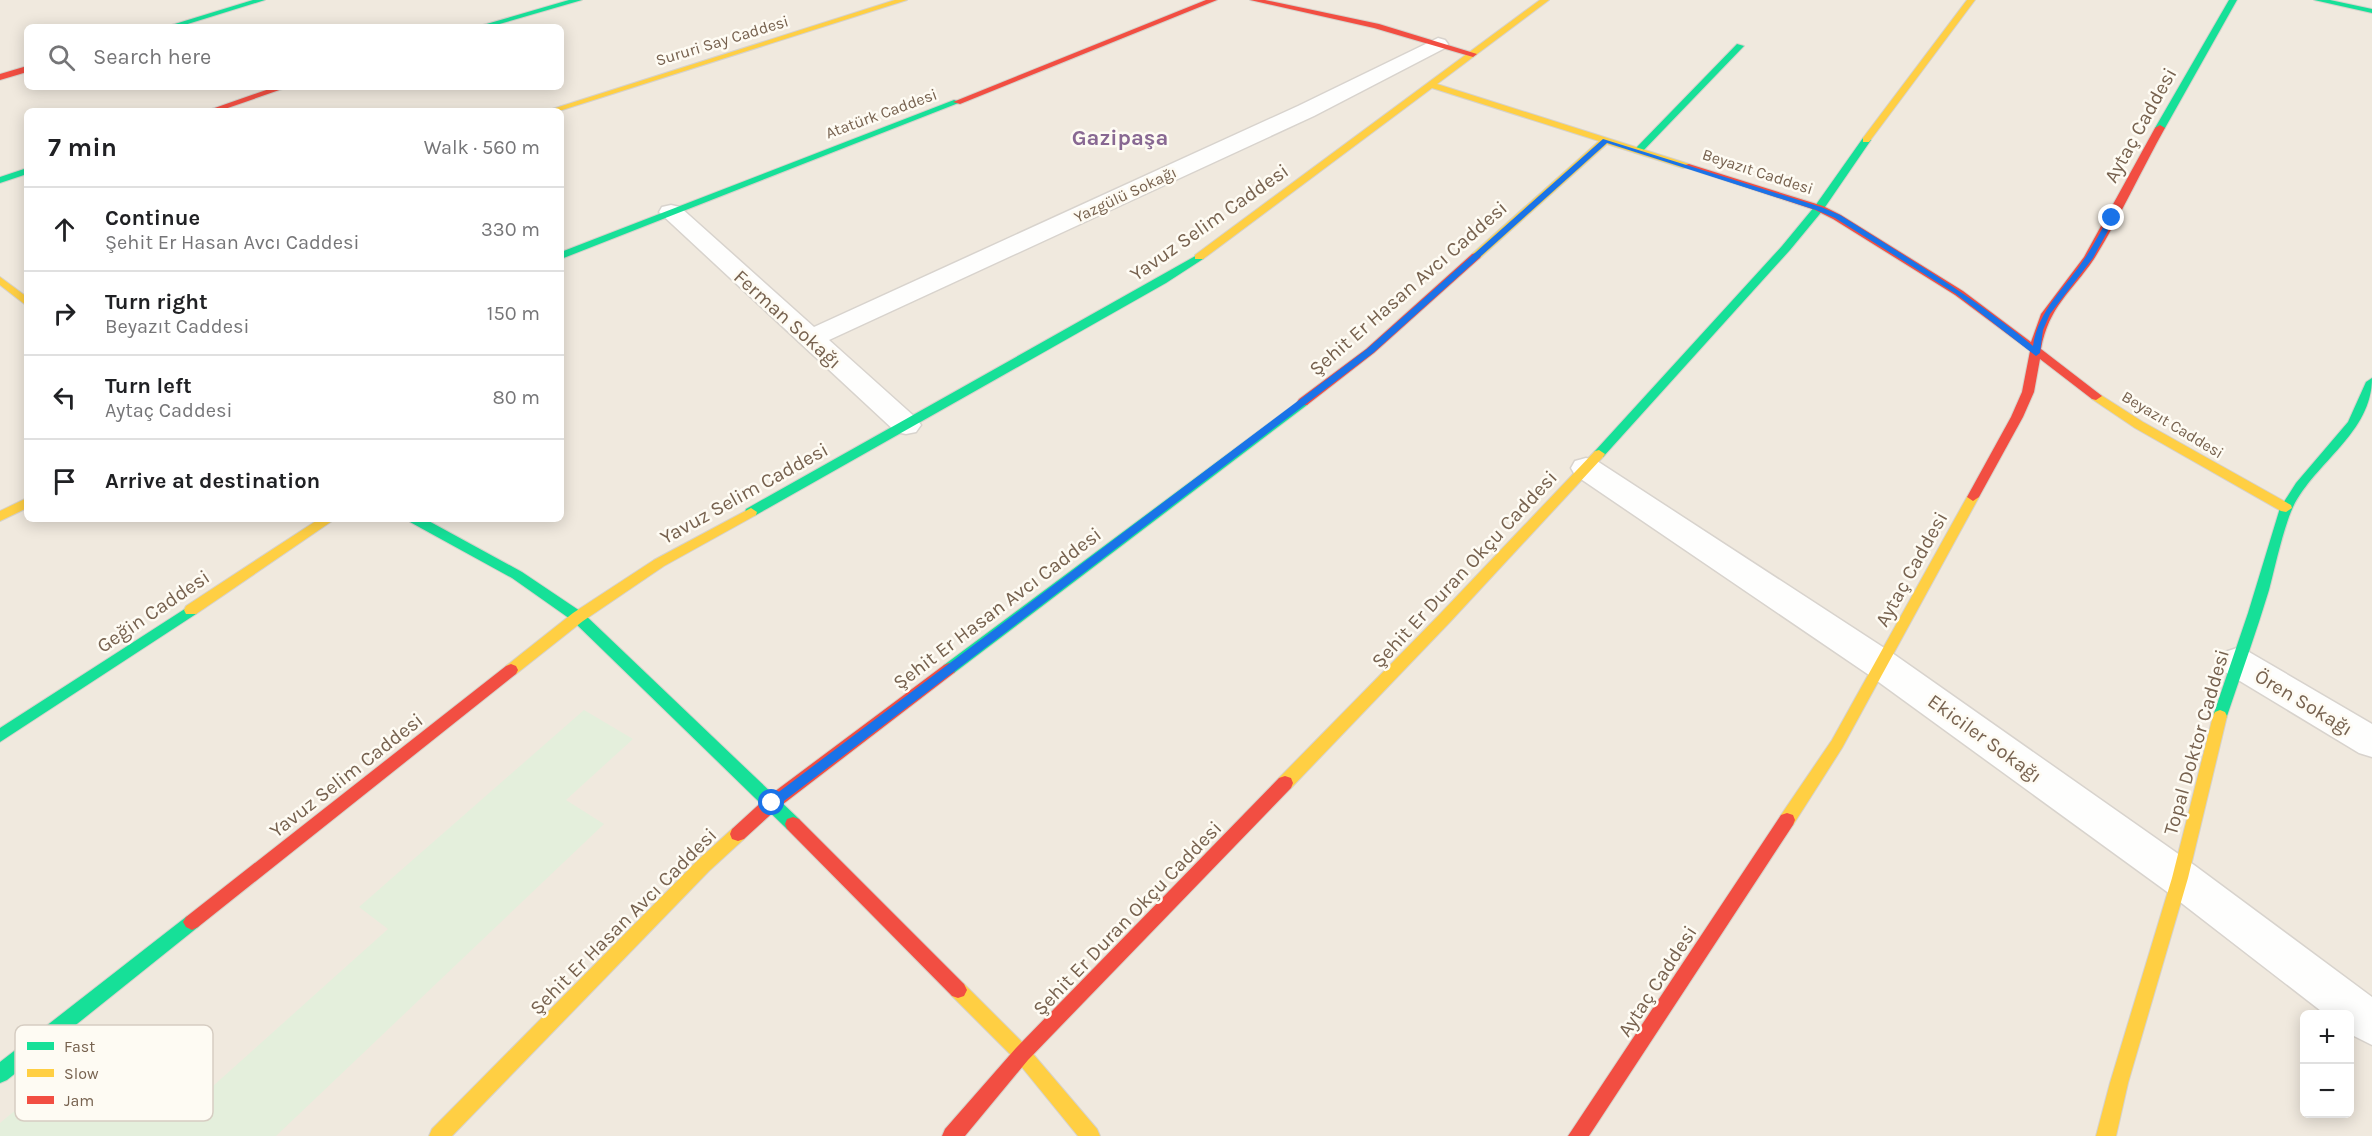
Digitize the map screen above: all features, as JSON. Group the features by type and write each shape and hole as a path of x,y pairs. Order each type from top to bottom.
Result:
{"street":[{"path":"179,24 261,0"},
{"path":"491,24 578,0"},
{"name":"Sururi Say Caddesi","path":"560,108 903,0"},
{"name":"Atatürk Caddesi","path":"564,255 795,162 1007,83 1213,0"},
{"path":"1254,0 1376,26 1473,54"},
{"name":"Yavuz Selim Caddesi","path":"62,1025 578,617 659,563 1162,281 1216,246 1545,0"},
{"name":"Şehit Er Duran Okçu Caddesi","path":"952,1136 1022,1054 1445,618 1779,257 1819,208 1860,148 1971,0"},
{"name":"Aytaç Caddesi","path":"1578,1136 1837,744 2017,417 2028,392 2039,330 2046,314 2089,258 2154,138 2234,0"},
{"path":"2318,0 2372,11"},
{"name":"Yazgülü Sokağı","path":"810,339 1306,111 1438,44"},
{"path":"1638,151 1740,46"},
{"path":"0,77 24,70"},
{"name":"Beyazıt Caddesi","path":"1431,85 1819,208 1870,236 1959,292 2036,353 2139,425 2286,508"},
{"path":"219,108 275,90"},
{"name":"Şehit Er Hasan Avcı Caddesi","path":"439,1136 703,866 772,803 1370,351 1606,140"},
{"path":"0,180 24,172"},
{"name":"Ferman Sokağı","path":"671,212 906,425"},
{"path":"0,280 24,300"},
{"path":"8,309 24,303"},
{"name":"Topal Doktor Caddesi","path":"2106,1136 2119,1083 2180,878 2224,699 2255,613 2286,508 2300,486 2353,423 2372,382"},
{"name":"Ekiciler Sokağı","path":"1586,468 1882,665 2180,878 2372,1024"},
{"path":"0,517 24,504"},
{"name":"Geğin Caddesi","path":"0,736 323,522"},
{"path":"420,522 517,575 578,617 772,803 1022,1054 1090,1136"},
{"name":"Ören Sokağı","path":"2237,662 2372,742"},
{"name":"Yavuz Selim Caddesi","path":"0,1074 15,1062"}],"shaded area":[{"path":"0,0 2372,0 2372,1136 0,1136"}],"green space":[{"path":"584,710 633,739 566,800 604,824 276,1136 0,1136 0,1123 15,1111 15,1121 213,1121 213,1086 388,929 359,907"}],"traffic: fast":[{"path":"179,24 261,0"},
{"path":"491,24 578,0"},
{"path":"2160,128 2233,0"},
{"path":"2318,0 2372,11"},
{"path":"1638,151 1740,46"},
{"path":"564,255 957,102"},
{"path":"1599,454 1786,248 1819,208 1866,140"},
{"path":"0,180 24,172"},
{"path":"751,512 1162,281 1199,257"},
{"path":"2220,716 2255,613 2286,508 2300,486 2353,423 2372,382"},
{"path":"949,669 1303,402"},
{"path":"420,522 517,575 578,617 793,824"},
{"path":"0,736 191,610"},
{"path":"62,1025 192,922"},
{"path":"0,1074 15,1062"}],"traffic: slow":[{"path":"560,108 903,0"},
{"path":"1199,257 1545,0"},
{"path":"1866,140 1971,0"},
{"path":"1431,85 1686,166"},
{"path":"1476,256 1606,140"},
{"path":"0,280 24,300"},
{"path":"2096,396 2139,425 2286,508"},
{"path":"1285,783 1445,618 1599,454"},
{"path":"1787,820 1837,744 1973,497"},
{"path":"0,517 24,504"},
{"path":"511,670 578,617 659,563 751,512"},
{"path":"191,610 323,522"},
{"path":"2106,1136 2119,1083 2180,878 2220,716"},
{"path":"439,1136 703,866 738,834"},
{"path":"958,990 1022,1054 1090,1136"}],"traffic: jam":[{"path":"957,102 1213,0"},
{"path":"1254,0 1376,26 1473,54"},
{"path":"0,77 24,70"},
{"path":"219,108 275,90"},
{"path":"1973,497 2017,417 2028,392 2039,330 2046,314 2089,258 2160,128"},
{"path":"1686,166 1819,208 1837,217 1959,293 2096,396"},
{"path":"1303,402 1370,351 1476,256"},
{"path":"738,834 772,803 949,669"},
{"path":"192,922 511,670"},
{"path":"952,1136 1022,1054 1285,783"},
{"path":"1578,1136 1787,820"},
{"path":"793,824 958,990"}],"district":[{"name":"Gazipaşa","path":"1120,137"}],"route":[{"path":"772,803 1370,351 1606,140 1819,208 1878,240 1959,292 2036,353 2039,330 2046,314 2089,258 2112,218"}]}
